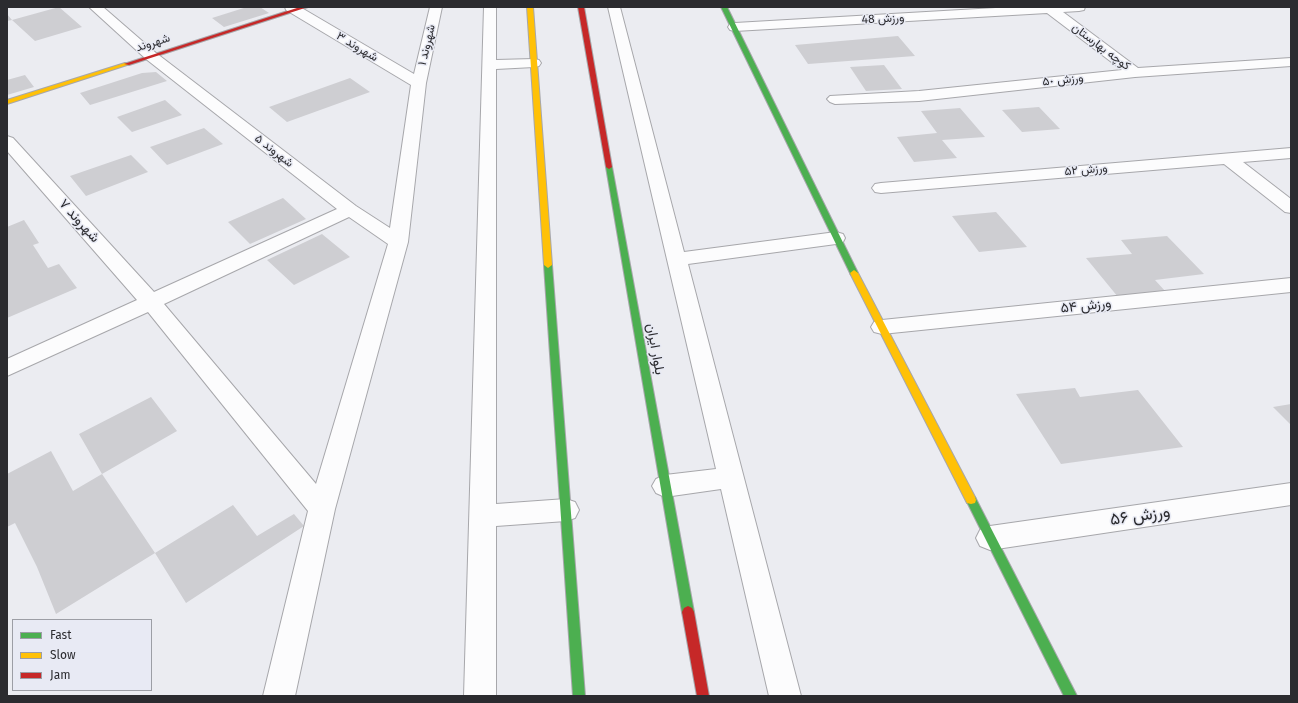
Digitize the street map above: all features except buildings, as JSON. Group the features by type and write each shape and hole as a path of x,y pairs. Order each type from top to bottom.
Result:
{"street":[{"name":"شهروند ۵","path":"95,7 151,56 350,210 398,242"},
{"name":"شهروند ۱","path":"279,696 322,509 398,242 419,83 436,7"},
{"path":"480,696 490,7"},
{"path":"530,7 579,696"},
{"name":"بلوار ایران","path":"581,7 703,696"},
{"path":"614,7 785,696"},
{"path":"724,7 836,238 1071,696"},
{"name":"ورزش 48","path":"735,27 1079,7"},
{"name":"شهروند","path":"7,102 297,8"},
{"name":"شهروند ۳","path":"297,8 419,83"},
{"name":"کوچه بهارستان","path":"1049,8 1135,73"},
{"path":"489,65 534,62"},
{"name":"ورزش ۵٠","path":"835,99 919,96 1135,73 1291,62"},
{"name":"شهروند ۷","path":"7,141 151,302 322,509"},
{"name":"ورزش ۵٢","path":"881,188 1291,153"},
{"path":"1227,158 1291,208"},
{"path":"7,368 350,210"},
{"path":"676,259 836,238"},
{"name":"ورزش ۵۴","path":"882,327 1291,285"},
{"path":"666,486 731,477"},
{"name":"ورزش ۵۶","path":"990,538 1291,494"},
{"path":"482,516 566,510"}],"traffic: fast":[{"path":"724,7 854,273"},
{"path":"609,167 688,612"},
{"path":"548,265 579,696"},
{"path":"971,500 1071,696"}],"traffic: slow":[{"path":"530,7 548,265"},
{"path":"7,102 127,64"},
{"path":"854,273 971,500"}],"traffic: jam":[{"path":"127,64 305,7"},
{"path":"581,7 609,167"},
{"path":"688,612 703,696"}]}
